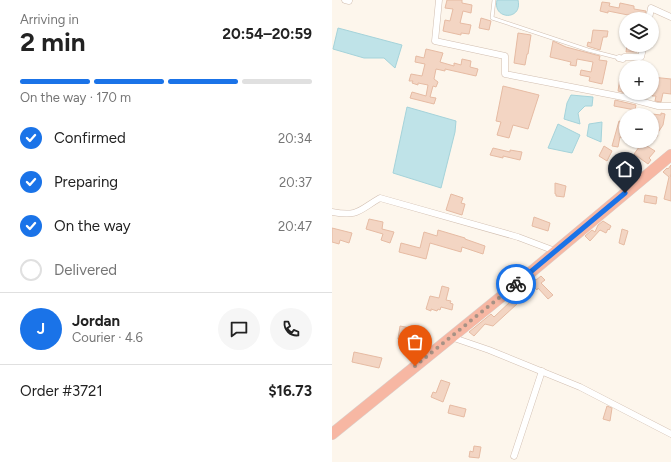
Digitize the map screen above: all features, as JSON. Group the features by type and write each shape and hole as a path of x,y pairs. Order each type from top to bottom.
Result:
{"highway":[{"path":"332,434 671,155"}],"street":[{"path":"439,0 435,41 505,56 505,74 628,98 658,106 671,106"},
{"path":"651,12 652,8 671,17"},
{"path":"619,58 623,59 624,57 629,56 641,57 642,52"},
{"path":"332,212 346,215 363,210 372,202 380,198 518,237 555,251"},
{"path":"451,337 489,350 580,387 671,434"},
{"path":"514,456 542,371"}],"lane":[{"path":"494,0 492,18 588,50 619,58"}],"water":[{"path":"497,0 518,0 516,12 512,15 503,14 497,7"},
{"path":"338,28 402,45 395,68 384,58 364,58 333,49"},
{"path":"571,95 593,97 592,106 585,106 578,113 580,124 564,119 567,103"},
{"path":"407,107 456,121 455,132 441,188 393,173"},
{"path":"602,122 601,142 587,136 589,124"},
{"path":"558,124 580,135 572,153 548,148"}],"building":[{"path":"447,0 462,0 462,3 472,5 471,13 463,11 460,23 471,25 469,34 461,33 461,35 443,31 445,20 450,21 453,9 445,8"},
{"path":"602,2 610,3 609,6 619,8 620,3 634,6 634,9 646,11 619,13 600,11"},
{"path":"481,18 491,21 489,30 479,28"},
{"path":"593,30 608,31 607,37 603,37 600,50 587,46 588,42 591,43"},
{"path":"518,33 531,35 525,65 514,63"},
{"path":"553,41 566,47 600,56 599,60 607,61 602,84 589,81 590,77 580,75 581,70 591,72 593,62 577,59 576,66 570,65 571,62 550,57"},
{"path":"426,49 443,53 440,62 454,66 454,63 461,65 462,59 471,61 470,67 478,69 476,76 445,69 445,71 436,69 434,79 438,82 436,87 433,86 430,97 436,98 434,104 410,98 412,92 426,96 428,85 418,83 418,85 412,83 413,81 409,81 411,74 422,76 425,64 415,62 416,56 424,58"},
{"path":"659,78 671,79 671,94 663,93 661,102 655,101 659,100"},
{"path":"503,86 539,95 528,129 513,125 509,138 497,135 501,122 496,121"},
{"path":"615,100 636,105 635,108 614,106"},
{"path":"661,113 665,114 663,125 659,131 659,115 661,115"},
{"path":"619,121 618,147 612,146"},
{"path":"604,146 612,151 607,161 599,156"},
{"path":"493,148 510,152 510,150 522,152 520,160 490,155"},
{"path":"638,148 650,148 655,151 649,158 651,160 648,164 634,154"},
{"path":"613,161 628,163 626,171 612,168"},
{"path":"671,165 671,201 664,199 669,177 663,172"},
{"path":"555,183 566,186 564,197 556,196"},
{"path":"451,194 463,198 461,203 465,204 462,215 446,210"},
{"path":"645,195 657,197 656,204 644,202"},
{"path":"534,217 550,223 548,231 532,226"},
{"path":"369,219 383,222 382,229 394,232 390,243 381,240 383,234 366,229"},
{"path":"603,221 611,226 609,230 608,229 606,233 600,230 590,241 585,236 592,230 595,232 598,225"},
{"path":"332,228 352,233 349,243 340,240 339,244 332,242"},
{"path":"622,229 628,231 624,245 619,243"},
{"path":"438,230 485,246 483,254 462,247 461,252 430,243 426,259 399,252 401,243 420,248 424,232 437,236"},
{"path":"541,276 545,280 541,283 553,295 548,299 538,288 537,290 535,288 528,298 525,296 519,303 516,300 524,287 534,278 536,280"},
{"path":"442,286 449,288 446,300 451,301 450,303 453,304 452,310 441,307 440,310 438,309 437,311 426,309 430,296 439,298"},
{"path":"512,300 517,304 493,326 485,324 474,336 469,332 491,314 494,317"},
{"path":"400,326 411,328 409,341 398,339"},
{"path":"354,352 382,358 379,368 352,362"},
{"path":"441,380 450,383 443,402 431,397 433,392 436,393"},
{"path":"450,405 466,409 464,417 448,413"},
{"path":"607,406 612,408 610,421 603,419"},
{"path":"474,446 481,447 479,458 469,457 470,451 473,452"}],"way so far":[{"path":"415,366 516,284"}],"route":[{"path":"516,284 625,193"}]}
